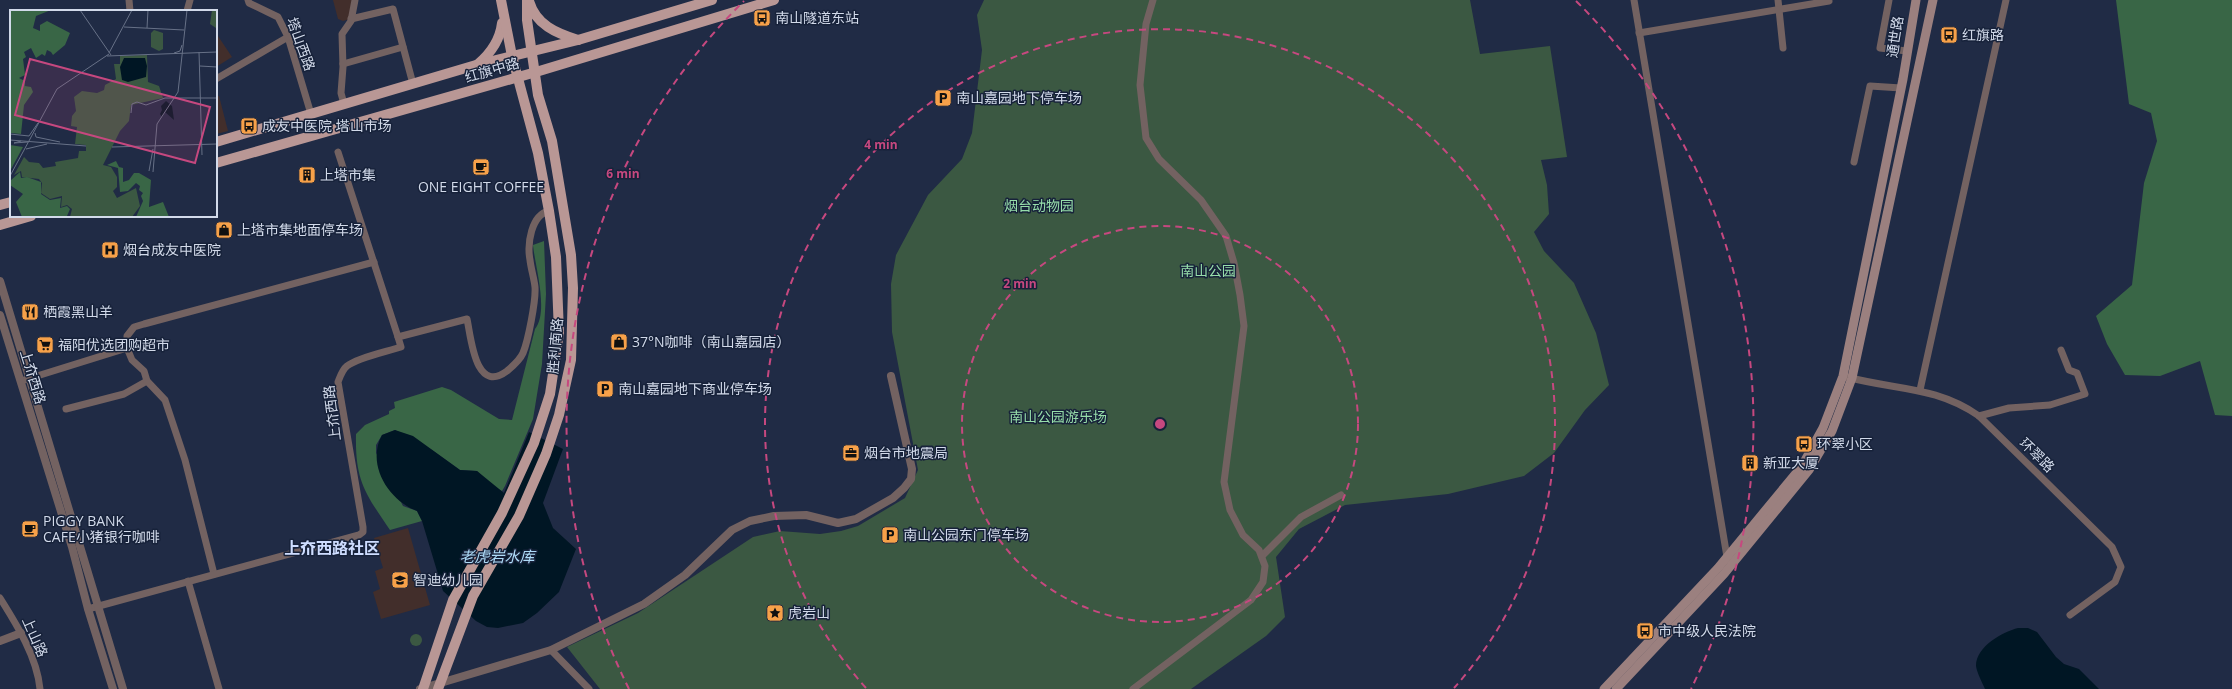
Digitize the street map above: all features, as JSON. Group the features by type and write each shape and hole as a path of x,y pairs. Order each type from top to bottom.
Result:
{"main road":[{"name":"胜利南路","path":"422,689 428,668 453,600 502,513 534,443 550,394 558,333 556,257 549,211 538,153 512,56 501,0"},
{"name":"胜利南路","path":"439,687 473,596 519,516 546,454 559,415 571,360 573,288 571,255 552,141 538,95 536,72 527,20 528,0"},
{"path":"528,0 534,14 546,27 561,35 578,40"},
{"name":"红旗中路","path":"217,142 476,65 512,56 532,53 712,0"},
{"name":"红旗中路","path":"217,163 536,72 774,0"},
{"name":"通世路","path":"1848,377 1903,79 1916,0"},
{"path":"1616,689 1730,560 1802,466 1814,447 1848,377 1933,0"},
{"path":"476,65 489,54 497,41 501,32 503,11"},
{"path":"0,205 10,202"},
{"path":"0,225 28,217"},
{"path":"1604,689 1730,560"}],"street":[{"path":"129,0 130,10"},
{"path":"187,10 190,0"},
{"name":"塔山西路","path":"248,0 249,3 278,16 288,37 311,114"},
{"path":"344,104 341,93 343,64 342,34 351,19 355,0"},
{"path":"1133,689 1251,600 1262,582 1265,566 1259,550 1244,535 1230,510 1224,482 1244,326 1234,263 1226,236 1201,200 1159,159 1146,138 1140,85 1146,24 1154,0"},
{"path":"1634,0 1730,560"},
{"path":"1778,0 1783,48"},
{"path":"1889,0 1880,48 1907,51"},
{"path":"1920,390 2006,0"},
{"path":"1639,33 1829,1"},
{"path":"351,19 393,9 413,84"},
{"path":"217,78 288,37"},
{"path":"343,64 403,48"},
{"path":"1854,162 1870,86 1901,88"},
{"path":"338,152 398,337 467,319 477,367 484,373 491,376 504,373 514,365 523,353 534,301 535,287 529,259 534,225 539,216 549,211"},
{"path":"214,574 185,460 165,400 147,381 144,371 132,360 127,348 127,336 134,327 374,262"},
{"name":"上夼西路","path":"0,281 123,689"},
{"name":"上夼西路","path":"0,315 72,547 88,609 113,689"},
{"name":"上夼西路","path":"88,609 359,535 363,532 338,382 347,366 401,347 398,337"},
{"path":"21,381 127,348"},
{"path":"1979,416 2008,408 2050,404 2085,394 2077,373 2069,370 2061,350"},
{"path":"422,689 439,687 550,650 644,604 684,575 732,530 750,521 774,516 806,515 838,523 847,523 893,498 911,479 912,469 891,376"},
{"name":"环翠路","path":"1848,377 1920,390 1947,397 1979,416 2112,548 2121,567 2115,582 2070,615"},
{"path":"66,409 124,394 147,381"},
{"path":"1262,556 1301,517 1341,495"},
{"path":"188,581 219,689"},
{"name":"上山路","path":"0,598 21,633 32,658 40,689"},
{"path":"0,641 21,633"},
{"path":"550,650 589,689"}],"shaded area":[{"path":"333,0 353,0 350,19 343,21 338,19"},
{"path":"217,36 232,57 217,66"},
{"path":"217,96 219,96 228,131 217,134"},
{"name":"智迪幼儿园","path":"408,528 430,605 381,619 373,592 380,589 375,571 383,568 374,538"}],"green space":[{"name":"南山公园","path":"984,0 1470,0 1480,54 1550,46 1567,157 1541,160 1547,185 1549,214 1534,232 1544,251 1574,283 1596,333 1609,385 1585,410 1554,453 1524,476 1448,494 1345,505 1299,529 1276,557 1285,617 1266,636 1191,689 600,689 567,647 638,613 753,537 780,531 820,534 841,531 858,526 905,498 918,470 892,332 891,284 896,255 928,195 962,159 972,133 982,50 977,15"},
{"path":"2116,0 2232,0 2232,416 2215,415 2200,361 2160,376 2125,375 2107,344 2096,316 2132,285 2144,183 2157,141 2151,113 2129,104"},
{"path":"544,241 546,294 542,364 533,419 505,486 502,491 494,487 477,471 460,470 432,450 395,430 382,435 376,445 376,453 403,506 417,511 422,521 390,530 363,486 357,464 356,434 365,425 389,414 389,411 395,408 394,402 442,387 451,390 499,419 512,420 535,329 541,312 540,288 533,245"},
{"path":"418,634 421,635 421,645 414,646 411,645 410,638 411,635"}],"water":[{"name":"老虎岩水库","path":"395,430 413,436 460,470 477,471 504,493 529,432 563,449 543,503 553,528 576,549 559,592 537,613 523,623 498,628 487,627 476,621 443,591 422,521 417,511 397,499 389,490 378,469 378,446 382,435"},
{"path":"2018,628 2028,628 2037,632 2056,657 2064,664 2079,669 2099,689 1985,689 1978,675 1976,666 1980,652 1991,641"}],"place":[{"name":"南山隧道东站","path":"762,18"},
{"name":"红旗路","path":"1949,35"},
{"name":"南山嘉园地下停车场","path":"943,98"},
{"name":"成友中医院 塔山市场","path":"249,126"},
{"name":"ONE EIGHT COFFEE","path":"481,167"},
{"name":"上塔市集","path":"307,175"},
{"name":"上塔市集地面停车场","path":"224,230"},
{"name":"烟台成友中医院","path":"110,250"},
{"name":"栖霞黑山羊","path":"30,312"},
{"name":"37°N咖啡（南山嘉园店）","path":"619,342"},
{"name":"福阳优选团购超市","path":"45,345"},
{"name":"南山嘉园地下商业停车场","path":"605,389"},
{"name":"环翠小区","path":"1804,444"},
{"name":"烟台市地震局","path":"851,453"},
{"name":"新亚大厦","path":"1750,463"},
{"name":"PIGGY BANK CAFE小猪银行咖啡","path":"30,529"},
{"name":"南山公园东门停车场","path":"890,535"},
{"name":"智迪幼儿园","path":"400,580"},
{"name":"虎岩山","path":"775,613"},
{"name":"市中级人民法院","path":"1645,631"}],"district":[{"name":"上夼西路社区","path":"332,548"}],"park label":[{"name":"烟台动物园","path":"1039,206"},
{"name":"南山公园游乐场","path":"1058,417"}]}
